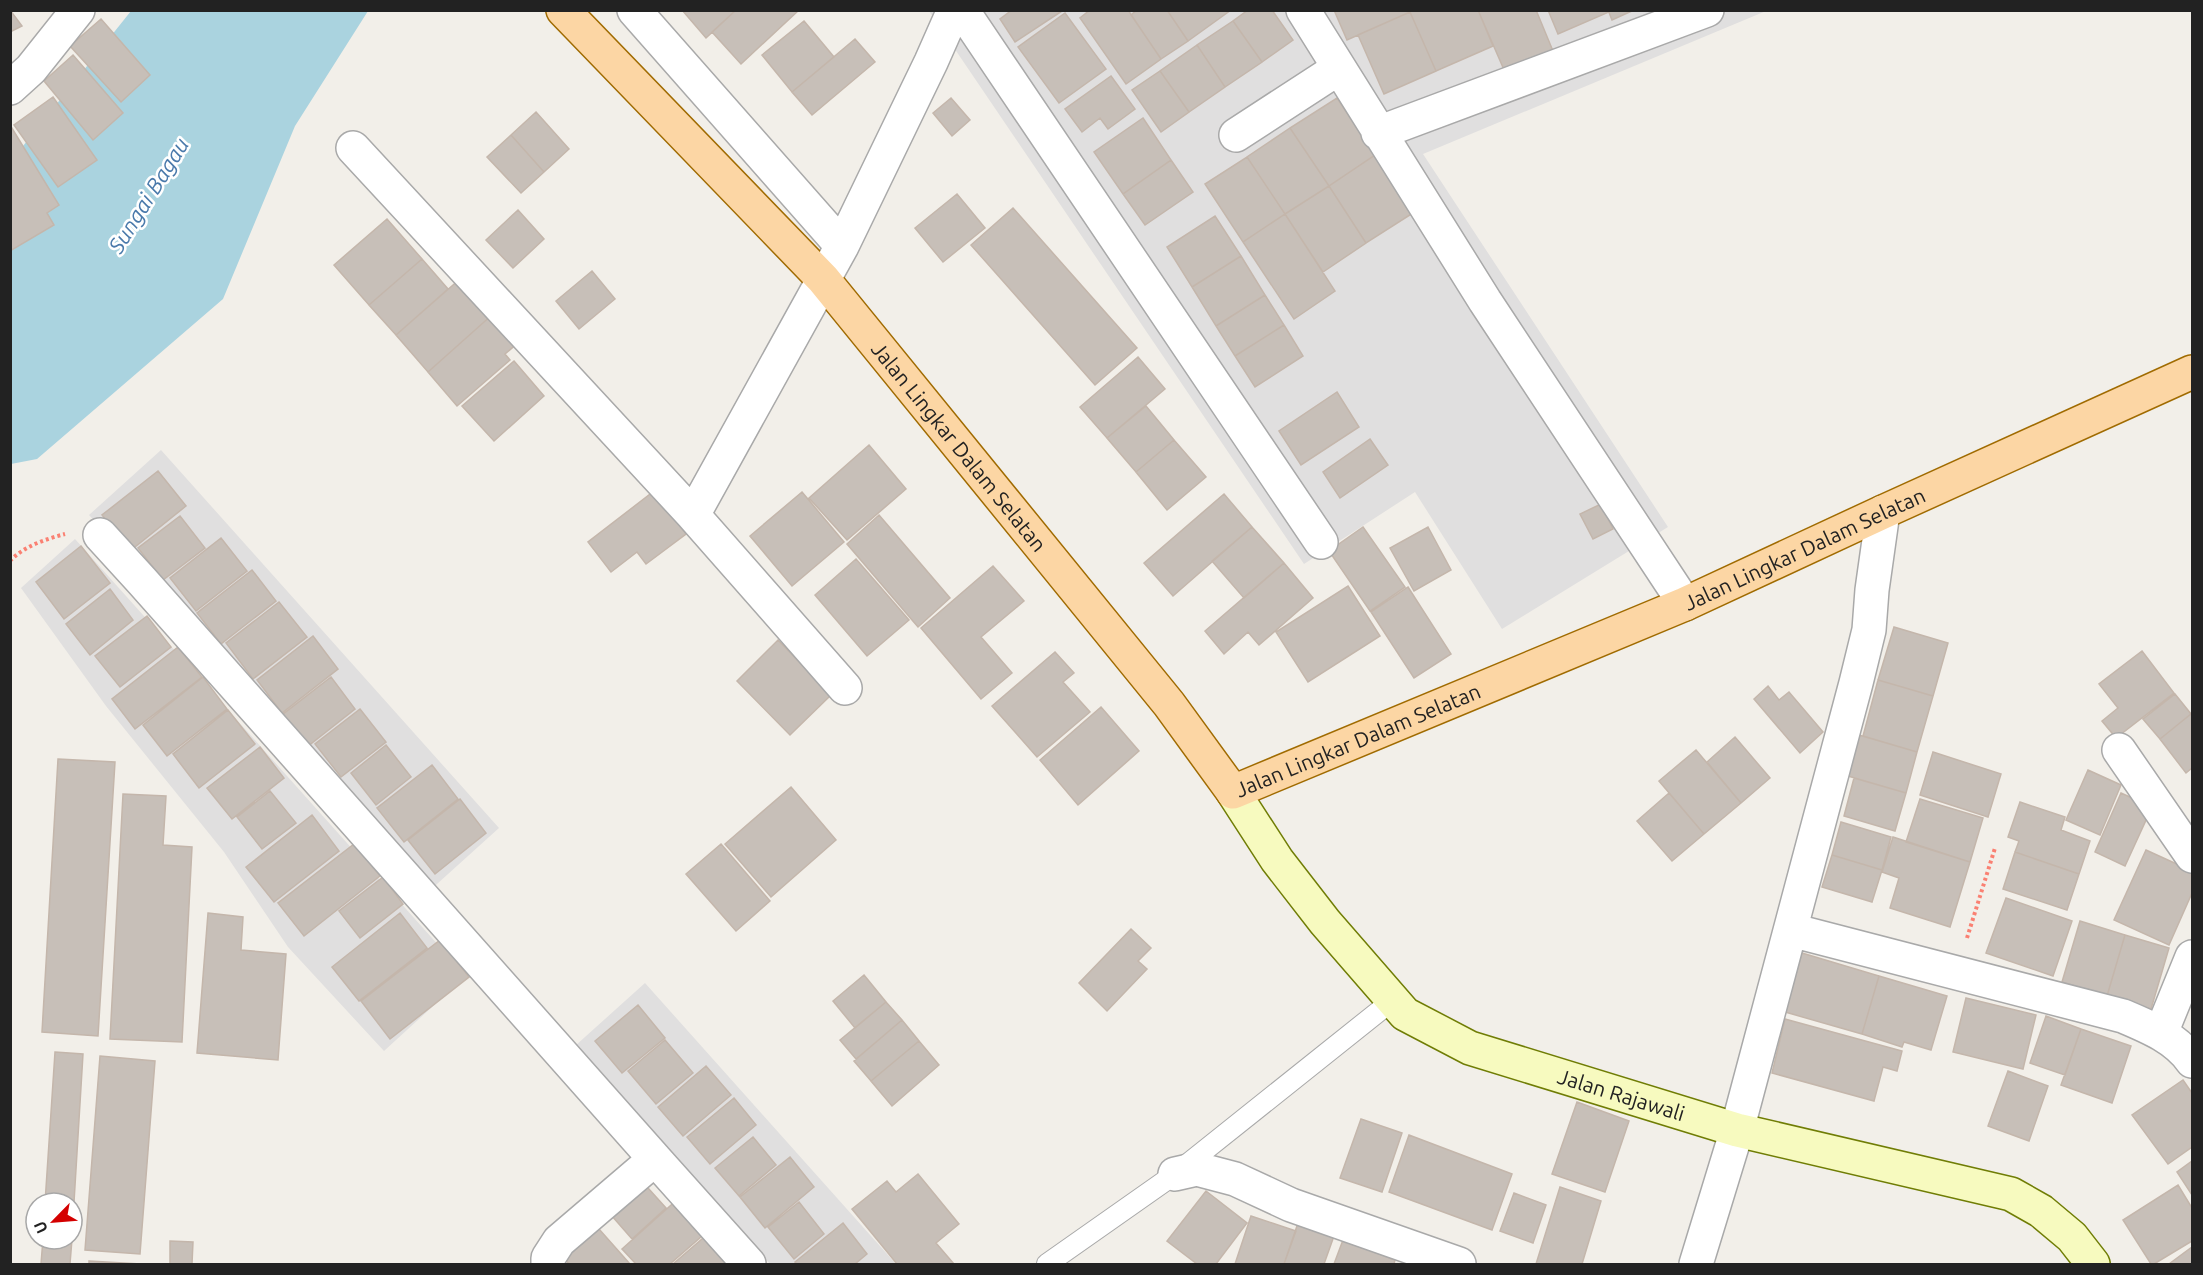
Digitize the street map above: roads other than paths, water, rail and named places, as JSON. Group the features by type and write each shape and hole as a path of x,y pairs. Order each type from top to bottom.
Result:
{"main road":[{"name":"Jalan Lingkar Dalam Selatan","path":"563,10 823,279 1169,704 1233,792 1685,604 2193,372"}],"street":[{"path":"10,88 31,69 78,10"},
{"path":"634,10 842,246"},
{"path":"693,515 842,246 932,62 954,10"},
{"path":"962,10 1321,542"},
{"path":"1303,10 1485,301 1685,604"},
{"path":"1378,133 1707,10"},
{"path":"1236,135 1339,68"},
{"path":"353,148 693,515 845,688"},
{"path":"1696,1264 1737,1130 1869,630 1883,512"},
{"path":"100,535 749,1264"},
{"path":"2119,750 2193,856"},
{"name":"Jalan Rajawali","path":"1233,792 1277,860 1325,921 1405,1014 1470,1048 1737,1130 2010,1194 2041,1210 2072,1237 2093,1264"},
{"path":"1791,930 2123,1016 2183,1046 2193,957"},
{"path":"548,1264 548,1258 559,1241 655,1158"},
{"path":"1174,1174 1197,1169 1235,1179 1291,1205 1459,1264"}],"lane":[{"path":"1047,1264 1174,1174 1393,1000"}],"water":[{"name":"Sungai Bagau","path":"131,11 368,11 295,126 223,299 37,459 11,464 11,161"}]}
